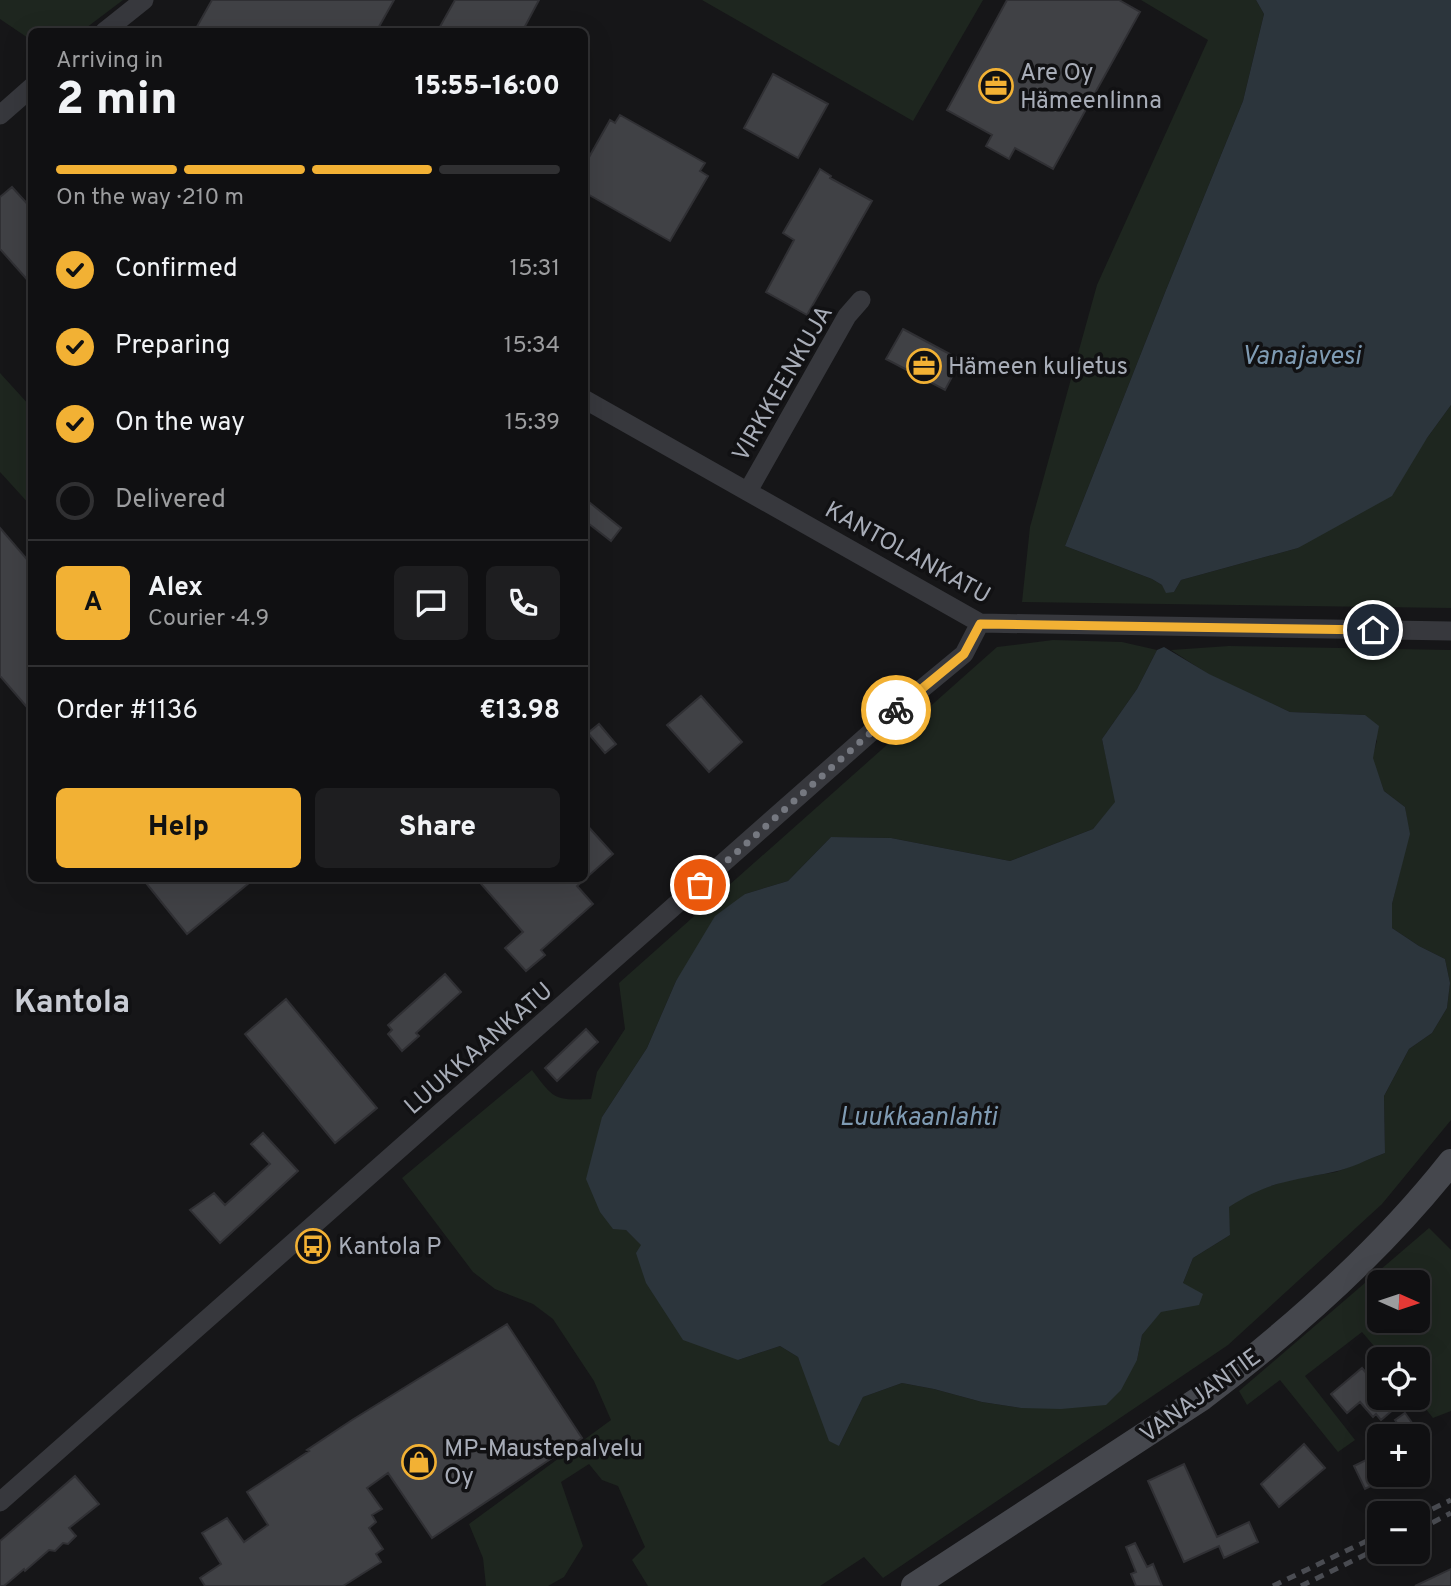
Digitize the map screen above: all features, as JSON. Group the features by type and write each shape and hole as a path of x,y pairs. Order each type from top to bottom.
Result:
{"street":[{"path":"109,28 144,0"},
{"path":"0,115 28,92"},
{"name":"VIRKKEENKUJA","path":"748,491 847,316 860,300"},
{"name":"KANTOLANKATU","path":"588,401 980,624 1451,631"},
{"name":"LUUKKAANKATU","path":"0,1502 895,711 964,654 980,624"},
{"name":"VANAJANTIE","path":"914,1586 1234,1374 1321,1301 1424,1196 1451,1162"}],"shaded area":[{"path":"0,0 123,0 86,28 28,28 28,38 0,19"},
{"path":"702,0 983,0 913,121"},
{"path":"1141,0 1256,0 1264,14 1243,101 1065,546 1152,579 1174,592 1181,580 1298,548 1427,438 1451,405 1451,608 1022,602 1030,527 1097,285 1208,40"},
{"path":"0,373 28,404 28,503 0,472"},
{"path":"1053,640 1122,642 1157,650 1137,689 1102,739 1116,802 1093,829 1010,861 891,838 831,837 788,881 745,894 676,981 647,1048 602,1117 626,1230 642,1245 738,1360 780,1346 798,1357 839,1446 863,1397 902,1383 982,1402 1021,1408 1137,1360 1142,1335 1183,1283 1193,1258 1230,1235 1228,1207 1252,1192 1292,1179 1336,1172 1385,1153 1384,1096 1409,1049 1432,1033 1447,1008 1450,983 1445,959 1392,928 1392,904 1409,834 1405,807 1384,791 1372,758 1377,741 1365,715 1290,712 1208,674 1171,650 1229,646 1451,650 1451,1120 1382,1204 1228,1345 883,1578 864,1557 820,1586 648,1586 632,1560 645,1547 618,1486 602,1480 589,1464 561,1482 583,1546 564,1577 548,1586 486,1586 483,1558 469,1524 611,1420 594,1381 553,1319 533,1304 495,1289 473,1272 402,1178 532,1070 556,1096 591,1099 597,1072 625,1029 619,983 997,647"},
{"path":"1429,1228 1451,1250 1451,1411 1433,1418 1427,1410 1430,1410 1430,1347 1375,1347 1362,1332 1305,1376 1355,1440 1338,1452 1280,1380 1247,1405 1239,1391 1367,1281 1367,1334 1430,1334 1430,1270 1380,1270"}],"water":[{"name":"Vanajavesi","path":"1256,0 1451,0 1451,405 1427,438 1392,496 1298,548 1181,580 1174,592 1166,593 1162,585 1152,579 1065,546 1243,101 1264,14"},
{"name":"Luukkaanlahti","path":"1164,647 1209,674 1290,712 1365,715 1379,726 1373,758 1384,791 1405,807 1410,834 1392,904 1392,928 1445,959 1450,983 1447,1008 1432,1033 1409,1049 1384,1096 1385,1153 1339,1171 1267,1187 1229,1207 1230,1235 1193,1258 1183,1283 1203,1294 1199,1305 1161,1312 1142,1335 1137,1360 1121,1390 1106,1405 1061,1409 1021,1408 982,1402 902,1383 863,1397 839,1446 829,1441 798,1357 780,1346 738,1360 683,1340 646,1283 636,1253 641,1245 626,1230 613,1229 600,1212 586,1179 602,1117 647,1048 676,981 715,916 745,894 788,881 831,837 891,838 1010,861 1093,829 1115,802 1102,739 1137,689 1157,650"}],"building":[{"path":"212,0 394,0 378,28 196,28"},
{"path":"455,0 539,0 524,28 439,28"},
{"path":"1007,0 1119,0 1140,12 1053,169 1015,148 1009,159 986,146 992,135 947,110"},
{"path":"773,74 828,104 798,158 744,128"},
{"path":"620,115 705,163 700,171 708,176 670,241 588,194 588,159 610,120 615,123"},
{"path":"820,169 831,176 830,178 872,201 807,315 766,292 794,240 783,233"},
{"path":"12,187 28,205 28,280 0,249 0,197"},
{"path":"903,329 961,360 945,390 886,359"},
{"path":"588,501 621,528 611,541 588,523"},
{"path":"0,528 28,560 28,708 0,676"},
{"path":"701,696 742,742 709,772 667,725"},
{"path":"599,724 616,744 605,753 588,733"},
{"path":"588,826 613,854 588,876"},
{"path":"145,882 250,882 187,934"},
{"path":"479,882 582,882 577,886 593,904 541,950 545,955 526,971 505,948 523,932"},
{"path":"445,974 461,992 416,1033 419,1036 402,1051 388,1034 392,1030 388,1025"},
{"path":"286,999 377,1108 335,1143 245,1034"},
{"path":"586,1029 598,1042 557,1081 545,1068"},
{"path":"263,1133 298,1171 220,1243 190,1210 214,1193 225,1205 270,1164 251,1144"},
{"name":"MP-Maustepalvelu Oy","path":"507,1324 582,1438 432,1538 388,1473 367,1488 382,1509 372,1515 376,1522 369,1528 383,1549 376,1554 381,1562 343,1586 205,1586 200,1578 221,1564 202,1533 227,1518 244,1542 268,1525 247,1492 352,1420"},
{"path":"1362,1368 1367,1374 1367,1410 1393,1410 1381,1420 1376,1414 1373,1417 1360,1402 1347,1413 1331,1394"},
{"path":"1405,1413 1413,1424 1398,1424 1395,1420"},
{"path":"1304,1444 1325,1468 1279,1507 1261,1484"},
{"path":"1367,1460 1369,1487 1365,1489 1354,1466"},
{"path":"1184,1464 1217,1537 1249,1522 1258,1542 1224,1558 1219,1546 1184,1562 1148,1481"},
{"path":"75,1476 99,1504 69,1528 76,1536 68,1544 63,1543 55,1551 49,1550 25,1571 24,1569 4,1586 0,1586 0,1541"},
{"path":"1135,1543 1147,1567 1153,1564 1162,1586 1136,1586 1131,1574 1136,1572 1126,1547"},
{"path":"1451,1569 1451,1586 1415,1586"}],"railway":[{"path":"1430,1510 1451,1500"},
{"path":"1430,1524 1451,1513"},
{"path":"1273,1586 1367,1541"},
{"path":"1301,1586 1367,1554"}],"way so far":[{"path":"700,885 896,710"}],"place":[{"name":"Are Oy Hämeenlinna","path":"996,86"},
{"name":"Hämeen kuljetus","path":"924,366"},
{"name":"Kantola P","path":"313,1246"},
{"name":"MP-Maustepalvelu Oy","path":"419,1462"}],"district":[{"name":"Kantola","path":"72,1001"}],"route":[{"path":"896,710 964,654 980,624 1373,630"}]}
